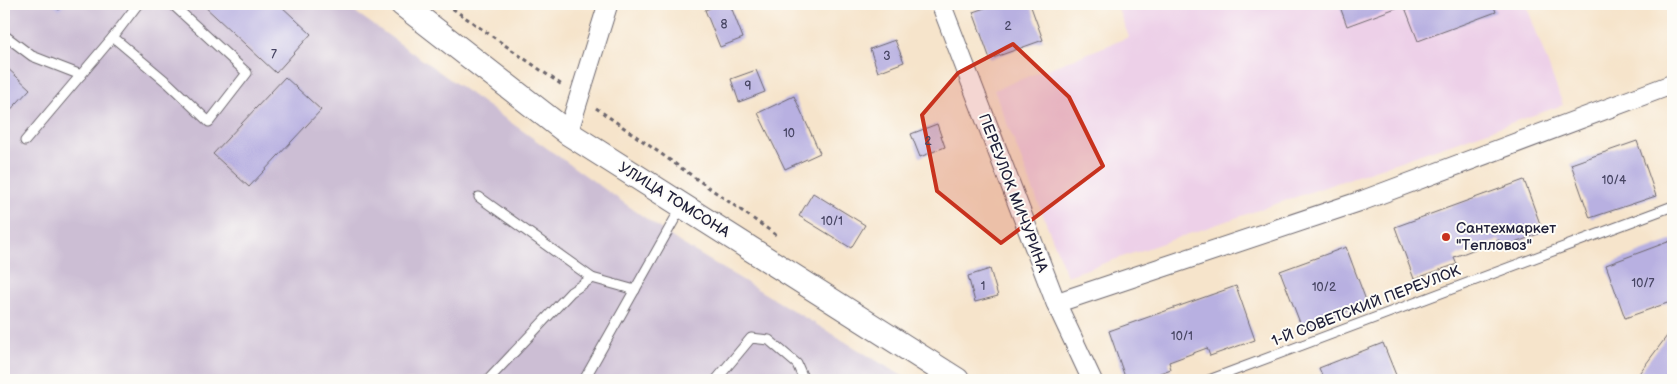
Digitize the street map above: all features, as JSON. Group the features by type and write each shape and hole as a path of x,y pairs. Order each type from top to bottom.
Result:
{"street":[{"name":"УЛИЦА ТОМСОНА","path":"402,4 568,133 957,380"},
{"path":"568,133 608,4"},
{"name":"ПЕРЕУЛОК МИЧУРИНА","path":"941,4 1056,303 1092,380"},
{"path":"1056,303 1364,200 1673,84"}],"lane":[{"path":"25,141 138,4"},
{"path":"113,36 169,84 209,122 247,73 172,4"},
{"path":"4,35 32,56 81,75"},
{"path":"480,198 592,278 635,290"},
{"path":"584,380 682,206"},
{"name":"1-Й СОВЕТСКИЙ ПЕРЕУЛОК","path":"1209,380 1673,206"},
{"path":"488,380 571,292 592,278"},
{"path":"716,380 751,338 769,340 797,364 804,380"}],"path":[{"path":"446,4 780,237"}],"highlighted area":[{"path":"1013,44 1069,97 1103,166 1001,243 937,191 922,115 958,73"}],"shaded area":[{"path":"4,4 344,4 679,242 909,380 4,380"},
{"path":"1116,4 1526,4 1563,105 1067,276 994,90 1129,37"}],"building":[{"path":"52,4 65,4 59,10"},
{"path":"202,4 279,4 311,34 276,73"},
{"path":"720,4 730,4 743,38 720,47 705,10"},
{"path":"996,4 1030,4 1043,40 990,59 973,12"},
{"path":"1339,4 1493,4 1496,12 1418,41 1404,5 1347,26"},
{"path":"895,40 904,62 878,72 870,49"},
{"path":"4,65 30,89 4,117"},
{"path":"756,70 765,92 739,102 731,79"},
{"path":"285,77 321,110 249,187 213,154"},
{"path":"794,96 820,153 785,169 758,113"},
{"path":"937,124 945,147 920,157 911,134"},
{"path":"1637,141 1656,196 1590,218 1571,164"},
{"path":"1524,180 1543,232 1502,248 1499,240 1454,257 1457,264 1414,279 1395,227"},
{"path":"813,193 865,225 851,248 799,216"},
{"path":"1673,240 1673,301 1625,318 1606,265"},
{"path":"1346,247 1367,303 1302,328 1280,271"},
{"path":"990,269 998,296 975,302 968,276"},
{"path":"1236,286 1255,340 1210,356 1207,348 1169,362 1171,369 1141,380 1126,380 1109,331"},
{"path":"1673,328 1673,373 1668,380 1634,380"},
{"path":"1383,343 1398,380 1324,380 1319,368"}],"place":[{"name":"Сантехмаркет \"Тепловоз\"","path":"1446,237"}]}
